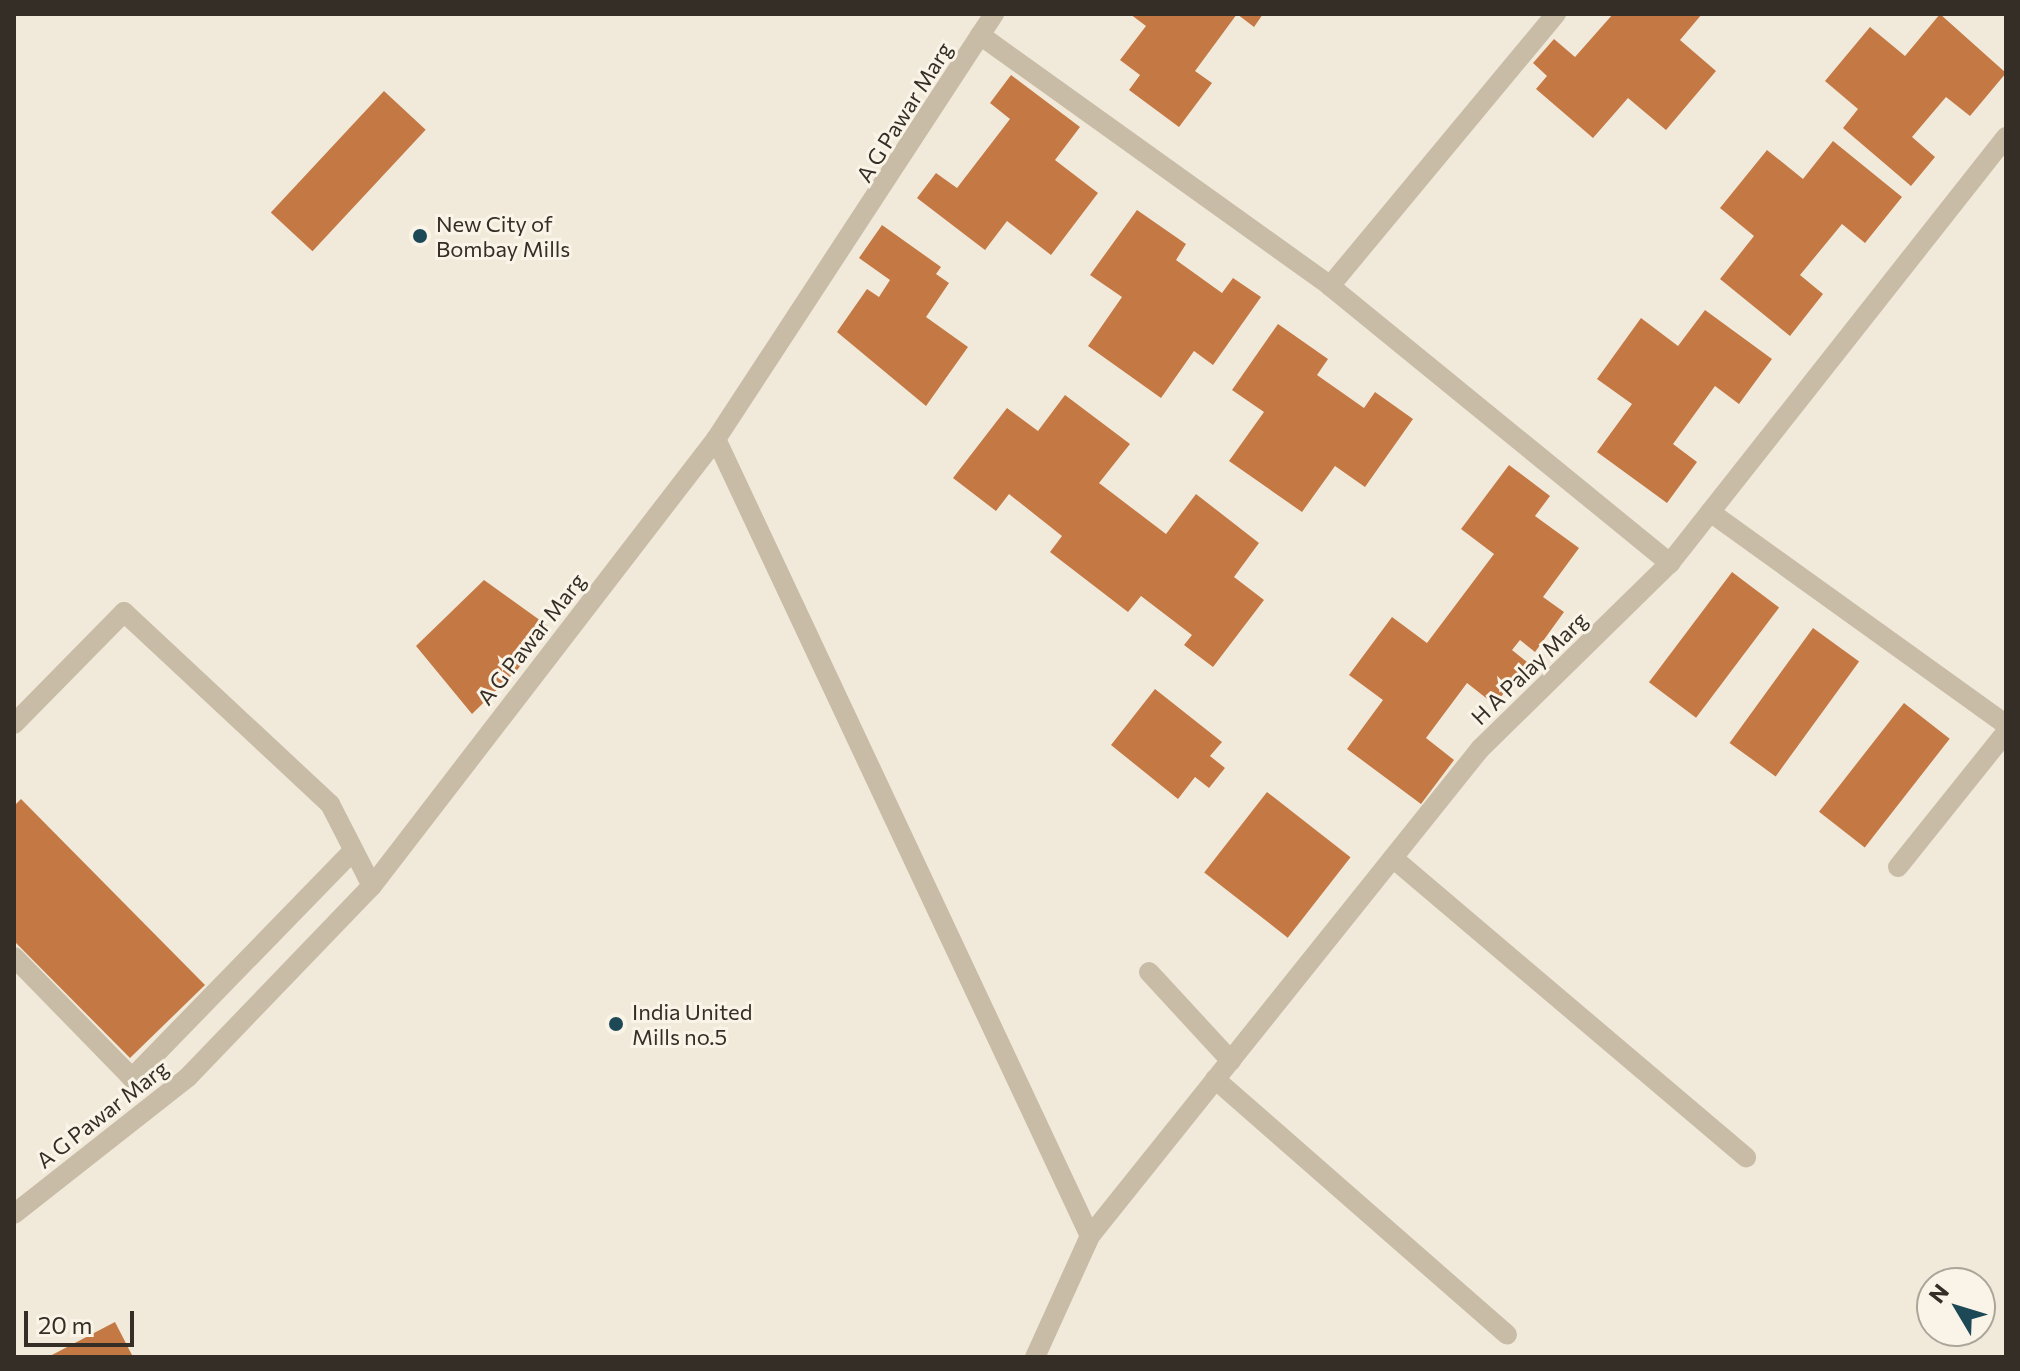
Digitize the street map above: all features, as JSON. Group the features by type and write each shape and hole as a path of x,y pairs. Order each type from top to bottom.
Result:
{"street":[{"name":"A G Pawar Marg","path":"14,1214 188,1077 372,886 716,439 994,14"},
{"path":"1330,286 1556,14"},
{"path":"980,35 1330,286 1670,563"},
{"name":"H A Palay Marg","path":"1035,1357 1090,1236 1480,749 1670,563 2006,137"},
{"path":"716,439 1090,1236"},
{"path":"1710,512 2006,725"},
{"path":"14,724 124,612 330,804 372,886"},
{"path":"1898,867 2006,732"},
{"path":"14,957 132,1078 353,851"},
{"path":"1393,858 1746,1157"},
{"path":"1149,972 1231,1061"},
{"path":"1215,1079 1507,1335"}],"building":[{"path":"1130,14 1237,14 1195,71 1212,83 1179,127 1129,90 1140,75 1120,60 1146,26"},
{"path":"1237,14 1263,14 1254,27"},
{"path":"1613,14 1702,14 1680,40 1716,71 1666,130 1628,98 1593,138 1536,89 1547,76 1533,63 1554,39 1575,57"},
{"path":"1940,14 2006,73 1970,116 1946,97 1912,137 1935,157 1911,186 1843,128 1858,109 1825,81 1870,27 1905,56"},
{"path":"1011,75 1080,127 1055,160 1098,193 1051,255 1007,221 985,250 917,198 936,173 957,188 1010,119 990,103"},
{"path":"384,91 426,130 312,251 271,212"},
{"path":"1833,141 1902,197 1865,243 1842,224 1800,275 1823,294 1790,336 1720,279 1754,236 1720,208 1767,150 1803,179"},
{"path":"1137,210 1186,244 1176,260 1222,293 1233,278 1261,297 1213,365 1194,351 1161,398 1088,346 1122,297 1090,275"},
{"path":"882,225 941,267 936,274 949,283 926,317 968,347 926,406 837,332 867,289 879,297 890,280 859,258"},
{"path":"1705,310 1772,359 1739,404 1715,386 1673,444 1697,462 1667,503 1597,452 1632,404 1597,379 1641,318 1678,346"},
{"path":"1278,324 1328,359 1317,375 1364,408 1375,392 1413,419 1365,487 1335,466 1302,512 1229,461 1264,412 1232,390"},
{"path":"1065,395 1130,444 1099,483 1166,534 1196,494 1259,543 1234,577 1264,600 1213,667 1184,645 1192,635 1141,596 1128,612 1050,552 1062,536 1009,494 996,511 953,478 1007,408 1038,431"},
{"path":"1509,465 1550,496 1535,516 1579,548 1543,597 1564,612 1535,652 1520,640 1512,650 1527,662 1495,705 1467,683 1426,738 1454,760 1421,804 1347,749 1383,700 1349,675 1392,617 1427,643 1494,554 1461,529"},
{"path":"1732,572 1779,608 1696,718 1649,682"},
{"path":"484,580 548,626 518,669 472,714 416,646"},
{"path":"1813,628 1859,662 1776,776 1730,743"},
{"path":"1155,689 1222,742 1210,756 1225,768 1209,788 1195,777 1178,799 1111,745"},
{"path":"1904,703 1950,739 1865,847 1819,812"},
{"path":"1267,792 1351,857 1288,938 1204,872"},
{"path":"21,799 205,985 130,1058 14,941 14,806"},
{"path":"115,1322 133,1357 48,1357"}],"place":[{"name":"New City of Bombay Mills","path":"420,236"},
{"name":"India United Mills no.5","path":"616,1024"}]}
